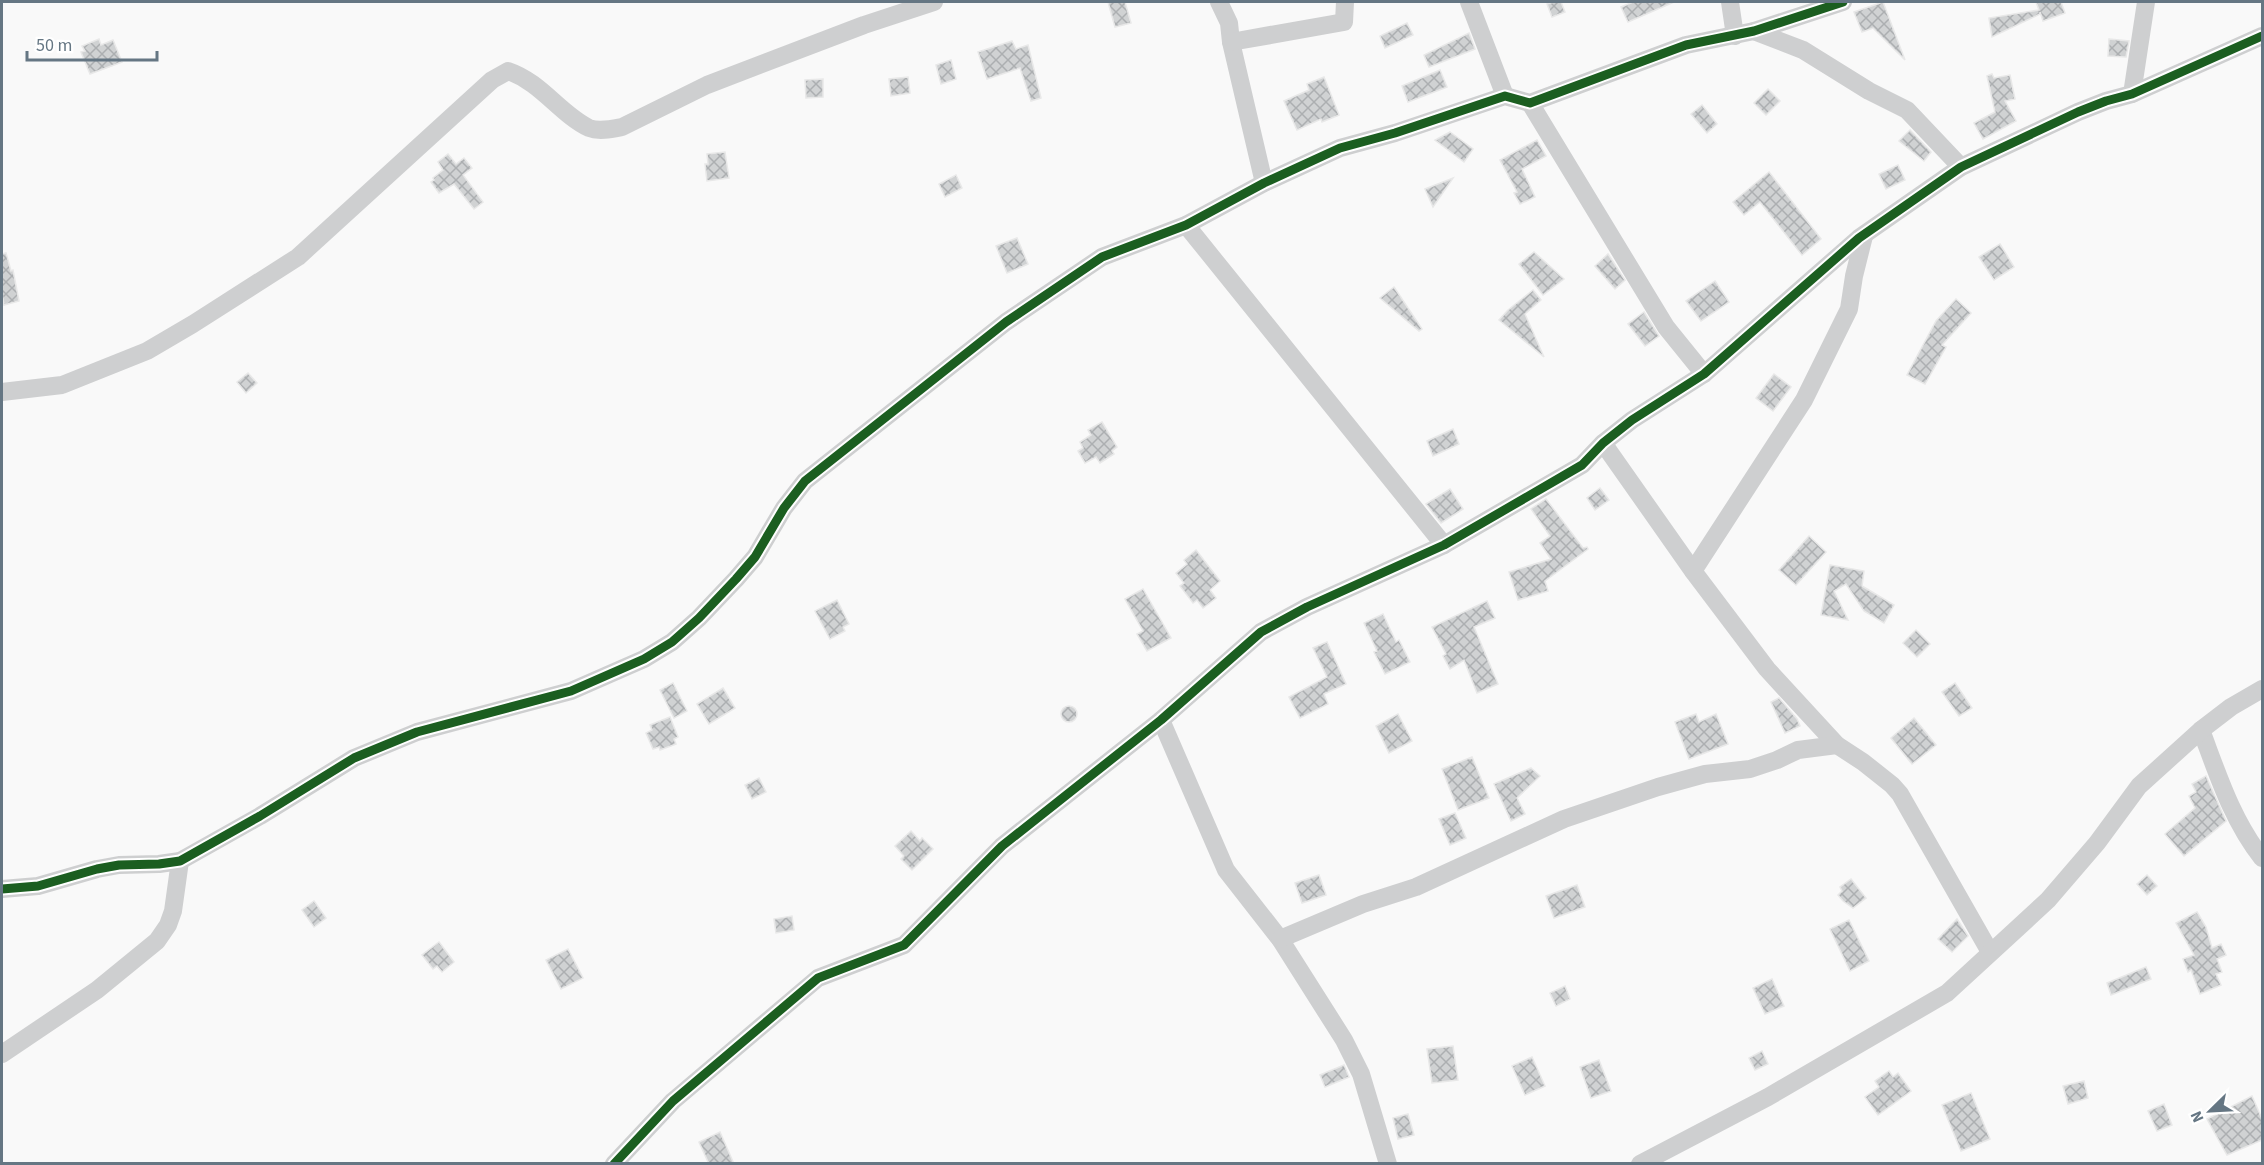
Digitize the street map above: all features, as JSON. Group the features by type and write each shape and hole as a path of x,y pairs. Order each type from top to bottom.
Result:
{"street":[{"path":"2,392 62,385 147,351 193,324 298,257 492,80 508,71 533,84 591,129 608,130 622,127 707,85 864,25 934,2"},
{"path":"1219,2 1229,23 1231,42 1264,183"},
{"path":"1231,42 1344,22 1344,2"},
{"path":"1469,2 1505,96"},
{"path":"1730,2 1735,36"},
{"path":"2,889 38,886 119,865 180,861 260,816 354,758 417,732 571,691 644,659 672,642 699,618 755,558 784,508 805,481 1006,322 1102,257 1186,225 1264,183 1340,148 1395,133 1505,96 1530,103 1686,45 1754,31 1843,2"},
{"path":"2132,94 2146,2"},
{"path":"1754,31 1803,50 1869,91 1907,110 1961,167"},
{"path":"614,1164 673,1101 818,978 904,945 1002,846 1161,720 1261,632 1307,606 1444,545 1582,465 1603,443 1632,420 1704,374 1864,236 1961,167 2078,112 2132,94 2262,36"},
{"path":"1530,103 1666,327 1704,374"},
{"path":"1186,225 1444,545"},
{"path":"1693,571 1804,400 1849,309 1864,236"},
{"path":"1603,443 1693,571 1767,669 1837,746 1863,762 1900,794 1990,952"},
{"path":"1640,1164 1768,1097 1899,1023 1947,993 2048,900 2097,843 2139,786 2201,730 2231,707 2262,689"},
{"path":"1161,720 1226,870 1280,939 1344,1040 1361,1074 1388,1164"},
{"path":"2201,730 2236,820 2246,838 2262,858"},
{"path":"1280,939 1347,909 1416,887 1564,819 1658,787 1705,774 1750,769 1798,750 1837,746"},
{"path":"2,1054 97,990 157,941 168,925 173,911 180,861"}],"building":[{"path":"1108,2 1125,2 1131,23 1115,27"},
{"path":"1561,2 1565,12 1552,17 1547,4"},
{"path":"1633,2 1674,2 1628,22 1621,7"},
{"path":"1883,2 1905,60 1873,28 1862,32 1854,12"},
{"path":"2036,2 2061,2 2065,13 2043,21 2040,12 1992,37 1989,18 2039,10"},
{"path":"1407,23 1413,35 1385,48 1380,36"},
{"path":"1469,33 1475,49 1429,67 1424,55"},
{"path":"99,39 101,45 113,40 122,62 90,74 81,52 85,51 82,46"},
{"path":"2109,39 2129,41 2126,57 2108,56"},
{"path":"1012,41 1016,49 1028,45 1041,98 1031,101 1020,68 987,79 978,52"},
{"path":"951,60 956,79 941,84 936,65"},
{"path":"1440,70 1447,87 1408,102 1402,86"},
{"path":"1992,74 1994,78 2010,75 2015,99 2005,101 2016,121 1983,139 1974,123 1995,112 1987,76"},
{"path":"908,77 910,93 891,96 889,79"},
{"path":"1324,77 1339,115 1322,122 1321,119 1297,130 1284,101 1309,90 1307,84"},
{"path":"823,79 823,97 806,98 805,80"},
{"path":"1768,89 1780,101 1766,115 1754,103"},
{"path":"1702,105 1717,124 1707,133 1691,114"},
{"path":"1910,130 1931,152 1924,161 1899,141"},
{"path":"1450,132 1473,149 1464,162 1435,140"},
{"path":"1537,140 1546,156 1522,169 1535,197 1520,204 1514,193 1517,192 1500,160"},
{"path":"725,152 729,178 707,181 705,164 708,164 707,154"},
{"path":"448,154 456,164 464,158 472,168 463,175 483,202 474,209 454,184 439,193 431,182 443,170 438,162"},
{"path":"1898,165 1905,180 1886,189 1879,174"},
{"path":"1769,172 1821,239 1802,255 1760,202 1744,215 1733,202"},
{"path":"956,175 962,188 945,197 939,184"},
{"path":"1453,178 1433,207 1425,189"},
{"path":"1017,238 1028,264 1007,273 996,246"},
{"path":"2000,244 2014,267 1994,280 1979,257"},
{"path":"1534,252 1564,279 1543,295 1519,264"},
{"path":"6,253 11,271 13,270 19,301 4,305 2,254"},
{"path":"1608,254 1625,280 1615,289 1595,266"},
{"path":"1715,281 1729,302 1701,321 1686,301"},
{"path":"1394,287 1422,329 1419,331 1380,298"},
{"path":"1533,290 1541,300 1525,314 1544,357 1499,320"},
{"path":"1956,299 1971,313 1942,345 1946,347 1925,384 1907,375 1936,321"},
{"path":"1644,312 1659,336 1645,346 1628,324"},
{"path":"248,373 257,383 246,393 237,382"},
{"path":"1774,374 1791,387 1773,411 1756,398"},
{"path":"1102,422 1117,447 1112,451 1114,454 1100,463 1096,457 1085,463 1078,451 1083,448 1080,442 1091,435 1088,430"},
{"path":"1453,429 1459,444 1433,456 1427,441"},
{"path":"1600,488 1609,500 1595,510 1587,498"},
{"path":"1450,489 1463,509 1441,523 1426,504"},
{"path":"1546,499 1583,548 1588,549 1545,581 1548,591 1518,600 1509,572 1551,559 1540,543 1550,536 1531,509"},
{"path":"1809,536 1826,552 1796,585 1779,570"},
{"path":"1196,550 1220,581 1210,590 1216,598 1203,608 1197,600 1193,603 1180,586 1184,583 1176,573 1187,564 1184,560"},
{"path":"1830,565 1864,571 1862,586 1894,605 1884,623 1864,611 1846,584 1834,591 1848,620 1821,615"},
{"path":"1143,589 1171,638 1147,651 1137,634 1143,631 1125,599"},
{"path":"837,600 849,624 843,627 845,631 830,639 815,611"},
{"path":"1487,601 1495,618 1474,627 1498,684 1477,693 1464,660 1450,669 1443,656 1446,654 1432,627"},
{"path":"1383,614 1396,642 1399,640 1410,662 1385,674 1364,623"},
{"path":"1916,630 1930,644 1917,657 1903,643"},
{"path":"1327,642 1346,684 1324,694 1328,704 1300,718 1289,697 1327,677 1313,648"},
{"path":"673,683 687,711 674,718 660,690"},
{"path":"1955,683 1972,708 1959,716 1942,692"},
{"path":"723,688 735,708 709,724 697,704"},
{"path":"1779,698 1797,719 1800,726 1785,733 1771,702"},
{"path":"1069,706 1075,708 1077,714 1075,720 1069,722 1063,720 1061,714 1063,708"},
{"path":"1398,714 1412,741 1389,753 1376,726"},
{"path":"1696,714 1699,722 1716,714 1728,744 1689,759 1675,722"},
{"path":"670,717 678,737 674,739 676,744 660,750 659,747 653,749 646,733 652,730 650,725"},
{"path":"1914,718 1936,745 1912,764 1891,738"},
{"path":"1472,757 1489,798 1458,810 1442,769"},
{"path":"1531,768 1540,776 1517,798 1525,814 1511,821 1494,784"},
{"path":"2206,776 2226,821 2184,856 2165,834 2195,808 2189,796 2196,792 2192,784"},
{"path":"759,778 766,792 752,799 745,785"},
{"path":"1455,813 1466,838 1450,845 1439,819"},
{"path":"911,831 920,841 922,838 933,849 912,870 901,859 904,856 895,846"},
{"path":"1319,875 1326,895 1302,903 1295,883"},
{"path":"2147,875 2157,886 2147,895 2137,884"},
{"path":"1851,879 1866,898 1853,908 1838,895 1842,891 1840,887"},
{"path":"1577,885 1585,907 1554,918 1546,896"},
{"path":"314,901 326,918 314,927 302,910"},
{"path":"2197,912 2206,927 2212,948 2221,944 2226,955 2217,959 2222,972 2216,974 2221,985 2200,994 2191,970 2188,972 2183,959 2194,955 2176,923"},
{"path":"792,916 794,930 776,933 774,919"},
{"path":"1957,919 1968,936 1952,952 1938,939"},
{"path":"1849,920 1869,961 1850,971 1830,929"},
{"path":"439,942 454,962 442,972 437,966 433,969 422,955"},
{"path":"568,949 583,978 561,989 546,960"},
{"path":"2146,967 2151,979 2111,995 2107,983"},
{"path":"1772,979 1784,1006 1765,1014 1753,988"},
{"path":"1565,986 1570,999 1556,1006 1550,993"},
{"path":"1453,1046 1458,1080 1432,1083 1427,1049"},
{"path":"1762,1051 1768,1064 1755,1070 1749,1058"},
{"path":"1532,1057 1545,1086 1525,1095 1512,1066"},
{"path":"1599,1060 1611,1091 1591,1098 1580,1067"},
{"path":"1344,1065 1349,1077 1325,1087 1320,1075"},
{"path":"1889,1071 1893,1077 1898,1073 1911,1091 1878,1115 1865,1097 1879,1087 1875,1081"},
{"path":"2084,1081 2088,1098 2068,1104 2063,1086"},
{"path":"1971,1093 1990,1139 1961,1151 1942,1105"},
{"path":"2252,1096 2262,1119 2262,1140 2227,1155 2207,1119"},
{"path":"2164,1104 2172,1125 2157,1131 2148,1111"},
{"path":"1408,1114 1414,1135 1398,1139 1393,1118"},
{"path":"720,1132 734,1164 709,1164 699,1142"}],"cycle path":[{"path":"2,889 38,886 119,865 180,861 260,816 354,758 417,732 571,691 644,659 672,642 699,618 736,579 755,557 784,508 805,481 1006,322 1102,257 1186,225 1264,183 1340,148 1395,133 1505,96 1530,103 1686,45 1754,31 1843,2"},
{"path":"614,1164 673,1101 818,978 904,945 1002,846 1161,720 1261,632 1307,607 1444,545 1582,465 1603,443 1632,420 1704,374 1859,238 1961,167 2078,112 2132,94 2262,36"}]}
